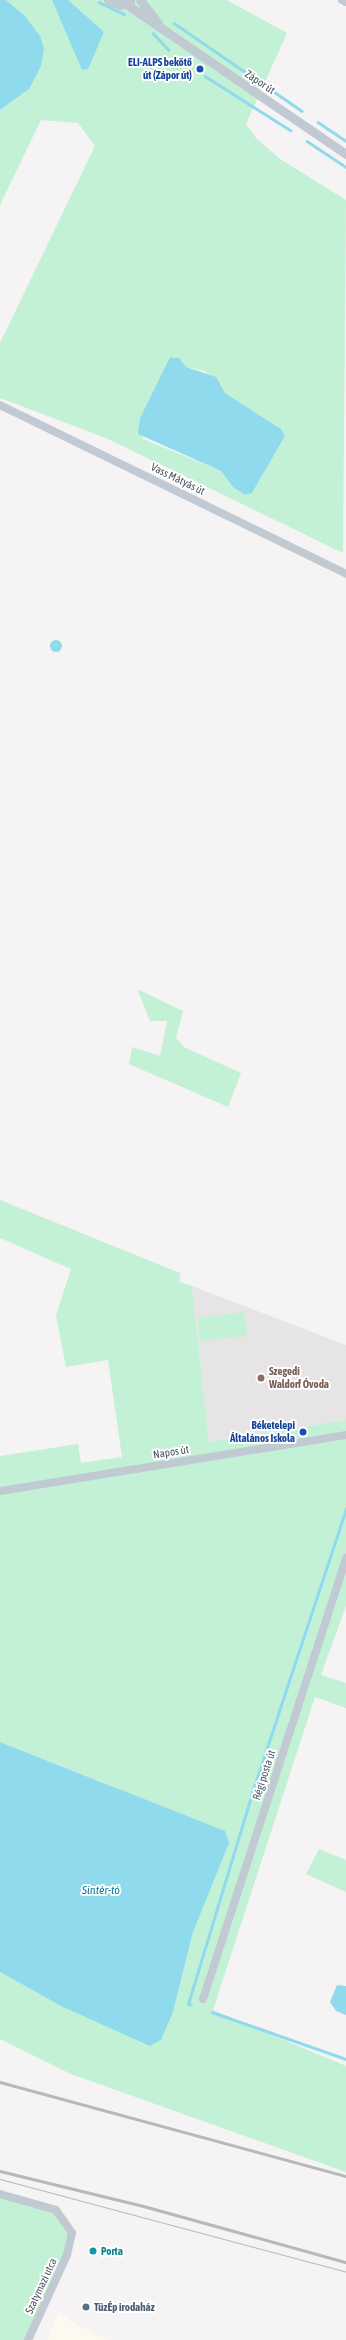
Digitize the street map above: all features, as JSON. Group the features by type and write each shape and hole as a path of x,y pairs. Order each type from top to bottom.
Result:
{"street":[{"path":"108,0 115,4 128,2"},
{"name":"Zápor út","path":"140,0 162,29"},
{"path":"342,0 346,2"},
{"name":"Zápor út","path":"128,2 162,29 346,154"},
{"name":"Vass Mátyás út","path":"0,405 346,574"},
{"name":"Napos út","path":"0,1490 346,1435"},
{"name":"Régi posta út","path":"203,1999 346,1558"},
{"name":"Szatymazi utca","path":"0,2194 56,2210 70,2227 72,2240 28,2340"}],"shaded area":[{"name":"Szegedi Waldorf Óvoda","path":"192,1286 346,1345 346,1420 209,1442"},
{"path":"59,2312 78,2325 108,2340 47,2340"}],"green space":[{"path":"6,0 227,0 287,33 246,124 256,138 280,159 346,200 343,553 106,438 0,398 0,343 95,146 78,123 41,120 0,205 0,110 29,89 25,16","holes":["170,357 175,357 186,367 205,371 225,393 281,429 285,436 252,493 245,495 233,487 221,471 143,439 140,418"]},
{"path":"137,989 183,1011 176,1038 184,1047 241,1073 228,1107 129,1064 132,1047 160,1056 167,1021 150,1021"},
{"path":"0,1200 180,1273 180,1282 192,1286 209,1442 346,1420 346,1606 321,1675 346,1683 346,1708 315,1697 213,2010 346,2066 346,2172 71,2074 0,2039 0,1972 61,2006 173,2012 193,1932 120,1789 0,1742 0,1456 78,1444 81,1463 122,1457 108,1360 66,1367 56,1315 71,1269 0,1238"},
{"path":"244,1312 247,1336 200,1342 197,1318"},
{"path":"319,1849 346,1860 346,1892 306,1874"},
{"path":"0,2194 48,2207 72,2233 28,2340 0,2340"}],"water":[{"path":"0,0 6,0 25,16 40,36 44,49 41,66 29,89 0,110"},
{"path":"52,0 68,0 104,32 88,69 82,70"},
{"path":"170,357 179,358 186,367 216,377 225,393 281,429 285,436 252,493 245,495 233,487 221,471 138,434 140,418"},
{"path":"54,640 58,640 62,646 58,652 54,652 50,648 50,644"},
{"name":"Sintér-tó","path":"0,1742 225,1831 229,1843 193,1932 173,2012 161,2040 150,2046 61,2006 0,1972"},
{"path":"337,1985 346,1986 346,2015 336,2011 330,2002"}],"waterway":[{"path":"99,2 124,14"},
{"path":"174,23 302,111"},
{"path":"153,33 169,50"},
{"path":"205,76 290,130"},
{"path":"318,122 346,141"},
{"path":"307,141 346,167"},
{"path":"191,2005 188,2004 253,1790 346,1508"},
{"path":"212,2012 346,2059"}],"tram line":[{"path":"0,2179 346,2272"}],"railway":[{"path":"0,2082 346,2176"},
{"path":"0,2171 140,2205 346,2262"}],"place":[{"name":"ELI-ALPS bekötő út (Zápor út)","path":"200,69"},
{"name":"Szegedi Waldorf Óvoda","path":"261,1378"},
{"name":"Béketelepi Általános Iskola","path":"303,1432"},
{"name":"Porta","path":"93,2251"},
{"name":"TüzÉp irodaház","path":"86,2307"}]}
